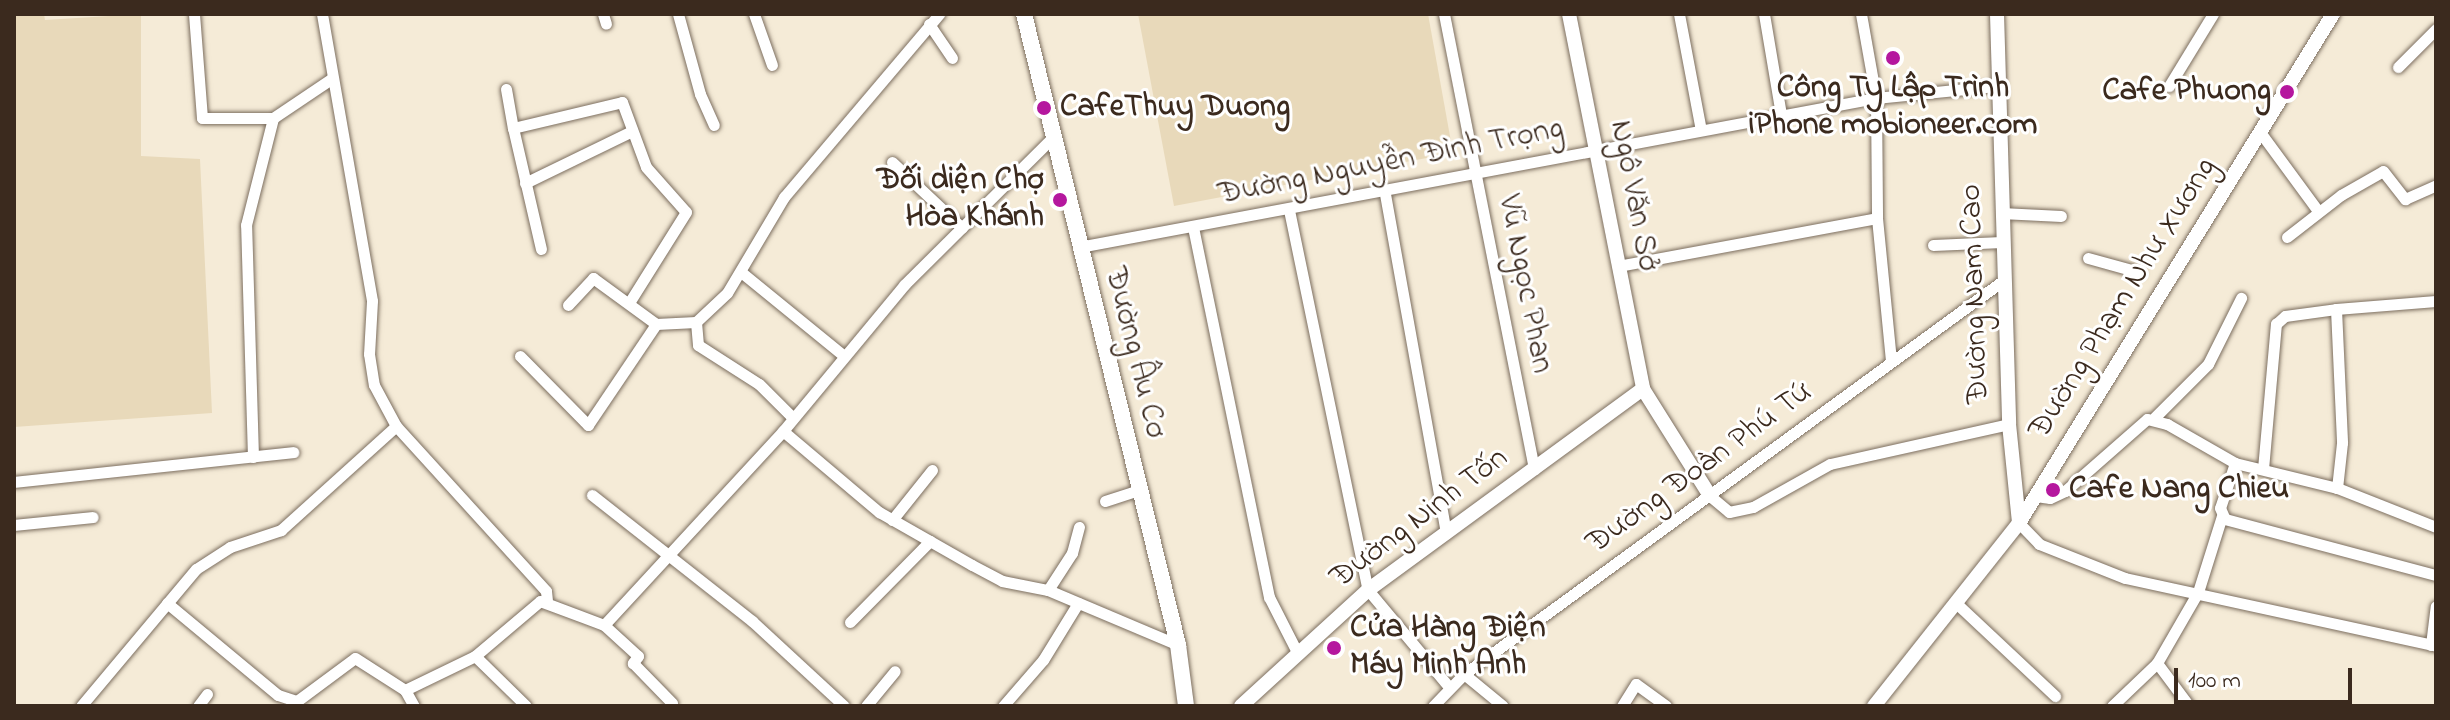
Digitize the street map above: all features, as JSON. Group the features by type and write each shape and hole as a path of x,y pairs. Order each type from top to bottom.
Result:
{"main road":[{"name":"Đường Âu Cơ","path":"1028,15 1053,137 1178,645 1189,704"}],"street":[{"path":"194,14 202,118 273,118 331,79"},
{"path":"322,14 331,79 348,142 372,301 369,354 374,385 396,426 546,591 547,600"},
{"path":"678,14 700,94 714,125"},
{"path":"754,14 772,65"},
{"path":"568,305 593,278 656,324 696,322 741,272 784,197 939,14"},
{"name":"Vũ Ngọc Phan","path":"1444,14 1534,469"},
{"name":"Ngô Văn Sở","path":"1569,14 1643,389"},
{"path":"1679,14 1701,130"},
{"path":"1764,14 1781,115"},
{"path":"1861,14 1876,98 1877,218 1891,360"},
{"name":"Đường Nam Cao","path":"1997,14 2009,424 2019,523"},
{"path":"2169,86 2213,14"},
{"name":"Đường Phạm Như Xương","path":"1874,706 2019,523 2333,14"},
{"path":"929,24 952,58"},
{"path":"2398,67 2436,29"},
{"name":"Đường Nguyễn Đình Trọng","path":"1079,247 1385,194 1596,149 1876,98 1997,86"},
{"path":"506,89 541,249"},
{"path":"513,128 619,101 651,175 686,212 629,303"},
{"path":"253,457 246,225 273,118"},
{"path":"525,183 632,131"},
{"path":"2260,132 2318,211 2317,218 2287,237"},
{"path":"604,625 783,431 904,285 1053,137"},
{"path":"892,162 962,228"},
{"path":"2318,211 2383,171 2405,199 2436,185"},
{"path":"1385,194 1446,534"},
{"path":"1289,210 1368,590 1449,687"},
{"path":"2001,213 2061,216"},
{"path":"1618,266 1877,218"},
{"path":"1193,227 1269,597 1297,652"},
{"path":"1933,245 2002,242"},
{"path":"2088,258 2139,272"},
{"path":"741,272 844,356"},
{"name":"Đường Đoàn Phú Tứ","path":"1433,706 1464,674 2004,280"},
{"name":"Đường Phạm Như Xương","path":"2036,496 2050,498 2065,491 2134,425 2153,419 2201,372 2241,298"},
{"path":"2263,469 2276,324 2285,316 2436,301"},
{"path":"2336,309 2342,443 2337,488"},
{"path":"696,322 698,345 759,384 793,418"},
{"path":"520,356 588,425 656,324"},
{"path":"1643,389 1710,496 1729,512 1753,507 1830,464 2009,424"},
{"name":"Đường Ninh Tốn","path":"1241,706 1368,590 1643,389"},
{"path":"2153,419 2235,463 2337,488 2436,527"},
{"path":"81,706 167,603 207,562 281,530 396,426"},
{"path":"783,431 892,520 1002,581 1048,590 1178,645"},
{"path":"14,482 293,452"},
{"path":"2112,706 2157,663 2198,592 2235,463"},
{"path":"892,520 932,470"},
{"path":"1105,501 1139,490"},
{"path":"592,495 752,621 844,706"},
{"path":"2222,516 2436,575"},
{"path":"14,525 93,517"},
{"path":"2019,523 2039,544 2125,578 2433,646 2436,606"},
{"path":"1048,590 1072,553 1079,527"},
{"path":"850,622 930,541"},
{"path":"405,690 475,656 532,603 547,600 578,619 604,625 638,656 633,663 672,703"},
{"path":"167,603 291,703 303,698 355,658 405,690 414,706"},
{"path":"1003,706 1043,660 1078,603"},
{"path":"1956,603 2055,696"},
{"path":"475,656 526,706"},
{"path":"2157,663 2189,706"},
{"path":"866,706 895,671"},
{"path":"1464,674 1503,706"},
{"path":"1622,706 1636,684 1666,706"},
{"path":"198,706 207,694"}],"shaded area":[{"path":"14,14 44,14 45,20 141,14 141,156 200,159 212,413 14,427"},
{"path":"1138,14 1428,14 1453,153 1174,206"}],"place":[{"name":"Công Ty Lập Trình iPhone mobioneer.com","path":"1893,58"},
{"name":"Cafe Phuong","path":"2287,92"},
{"name":"CafeThuy Duong","path":"1044,108"},
{"name":"Đối diện Chợ Hòa Khánh","path":"1060,200"},
{"name":"Cafe Nang Chieu","path":"2053,490"},
{"name":"Cửa Hàng Điện Máy Minh Anh","path":"1334,648"}]}
